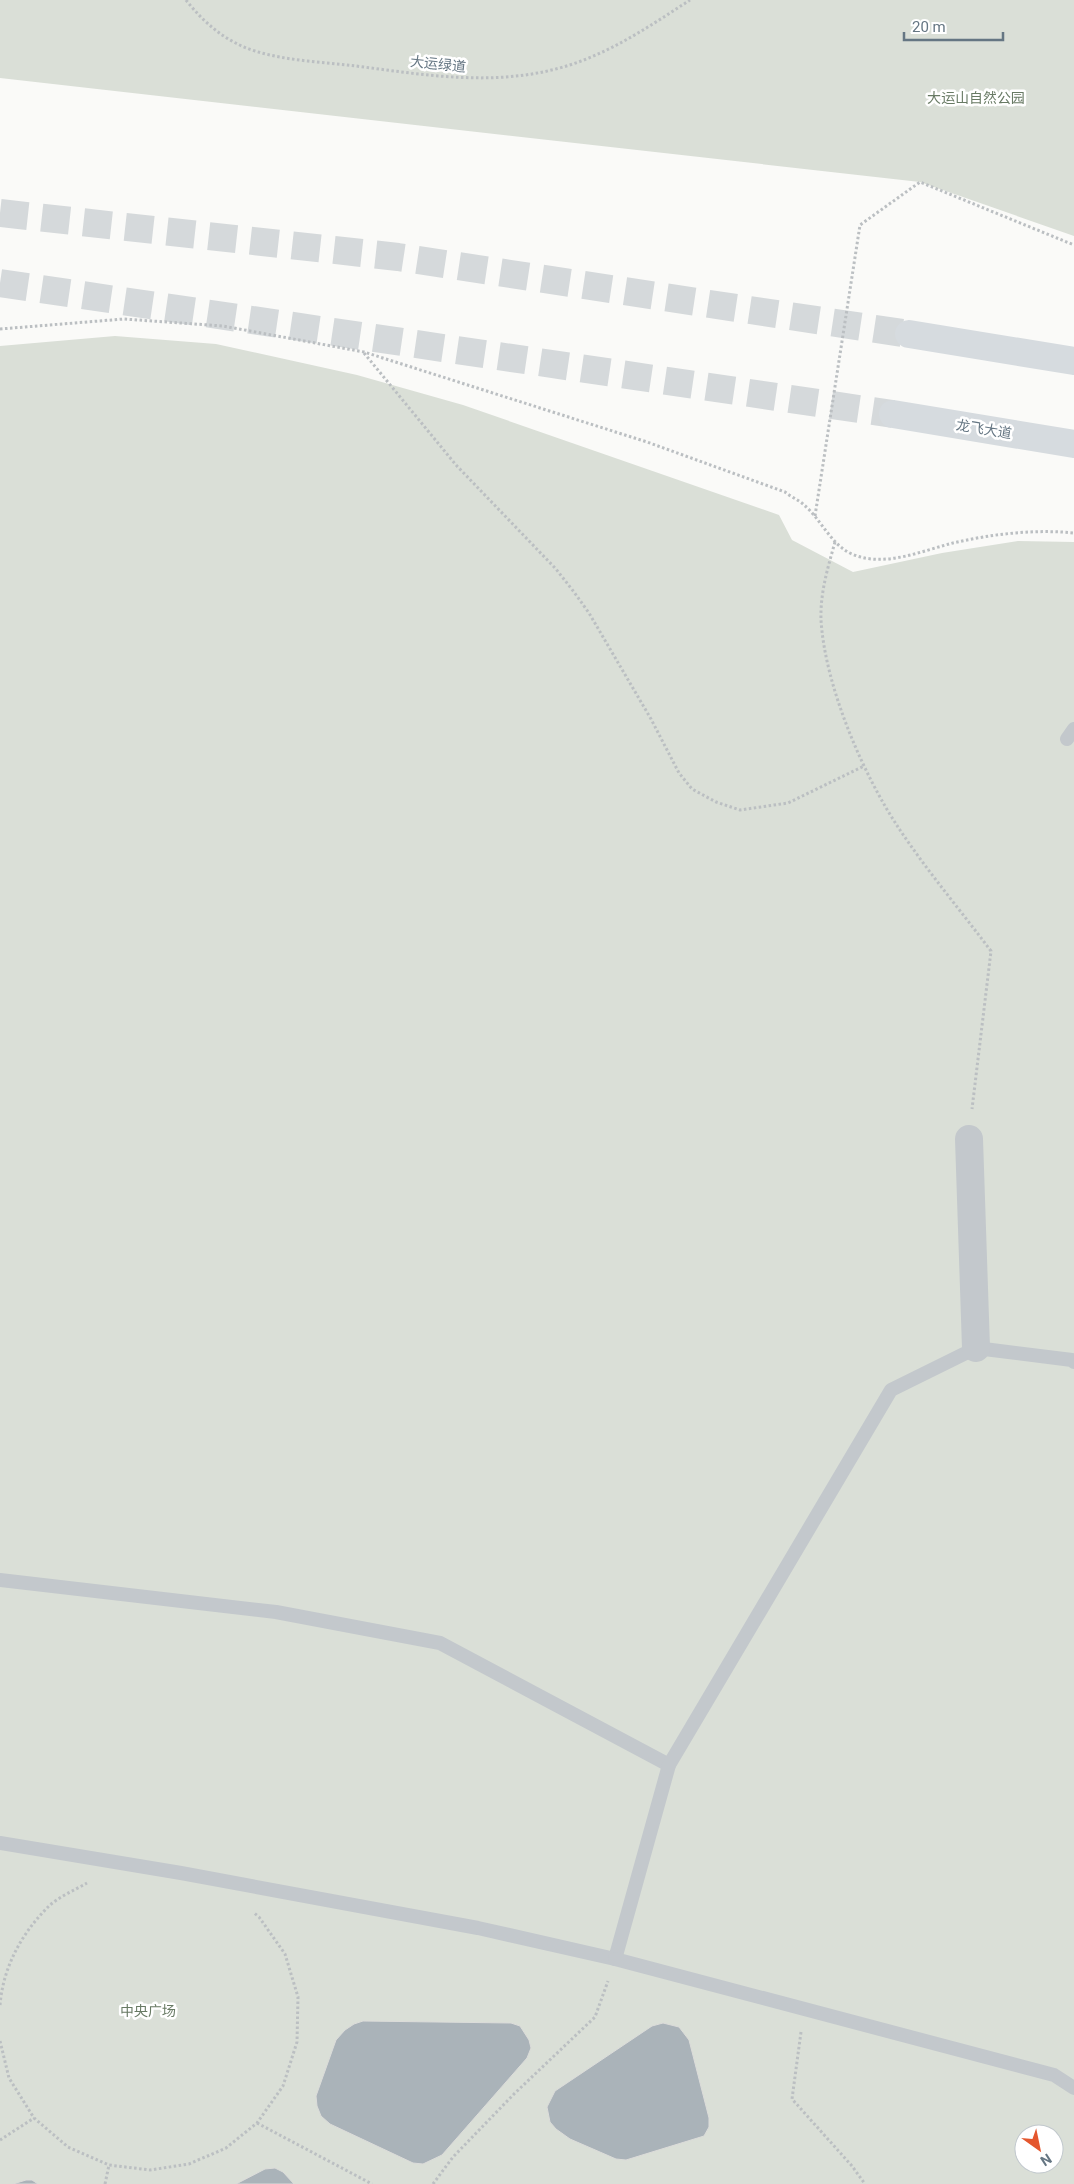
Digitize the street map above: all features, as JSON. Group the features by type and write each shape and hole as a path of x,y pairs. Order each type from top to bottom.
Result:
{"main road":[{"path":"908,334 1074,361"},
{"name":"龙飞大道","path":"893,414 1074,444"}],"street":[{"path":"969,1139 976,1348"}],"lane":[{"path":"615,1959 669,1765 891,1390 976,1348 1072,1360 1074,1362"},
{"path":"0,1580 276,1612 440,1644 669,1765"},
{"path":"0,1843 181,1873 469,1926 615,1959 1074,2079"},
{"path":"1054,2075 1074,2088"}],"path":[{"name":"大运绿道","path":"186,0 200,18 220,35 254,50 296,59 464,79 514,78 564,67 609,49 654,24 690,0"},
{"path":"815,517 860,226 920,182 1074,245"},
{"path":"0,329 124,319 223,326 364,352 647,442 785,492 804,504 835,542 851,554 876,560 921,553 952,543 1001,534 1050,531 1074,533"},
{"path":"364,352 456,465 556,569 574,592 589,613 651,719 679,773 692,789 716,802 740,810 788,803 864,766"},
{"path":"835,542 823,584 821,619 829,671 842,712 864,766 900,830 991,951 969,1139"},
{"path":"0,2005 2,1986 19,1942 49,1906 89,1882"},
{"path":"0,2041 9,2078 34,2118 68,2147 109,2165 150,2170 189,2164 226,2148 257,2123 283,2086 297,2042 298,1997 285,1954 259,1917 252,1911"},
{"path":"433,2184 453,2157 514,2094 595,2017 615,1959"},
{"path":"804,2009 792,2099 852,2166 865,2184"},
{"path":"0,2140 34,2118"},
{"path":"257,2123 372,2184"},
{"path":"105,2184 109,2165"}],"green space":[{"name":"大运山自然公园","path":"0,0 1074,0 1074,236 920,182 0,78"},
{"name":"中央广场","path":"115,336 216,344 357,375 463,405 779,515 792,540 853,572 942,553 1018,541 1074,542 1074,2184 0,2184 0,346"}],"building":[{"path":"363,2021 511,2023 520,2026 529,2040 531,2048 527,2058 442,2155 423,2164 413,2163 330,2124 321,2116 317,2106 316,2096 336,2040 345,2030"},
{"path":"663,2023 679,2027 689,2040 709,2118 709,2127 704,2136 626,2160 616,2159 570,2139 556,2129 550,2122 547,2107 555,2091 652,2026"},
{"path":"275,2168 283,2172 294,2184 236,2184 265,2169"},
{"path":"32,2180 38,2184 13,2184"}],"tunnel":[{"path":"0,213 398,257 909,334"},
{"path":"0,283 893,414"}]}
